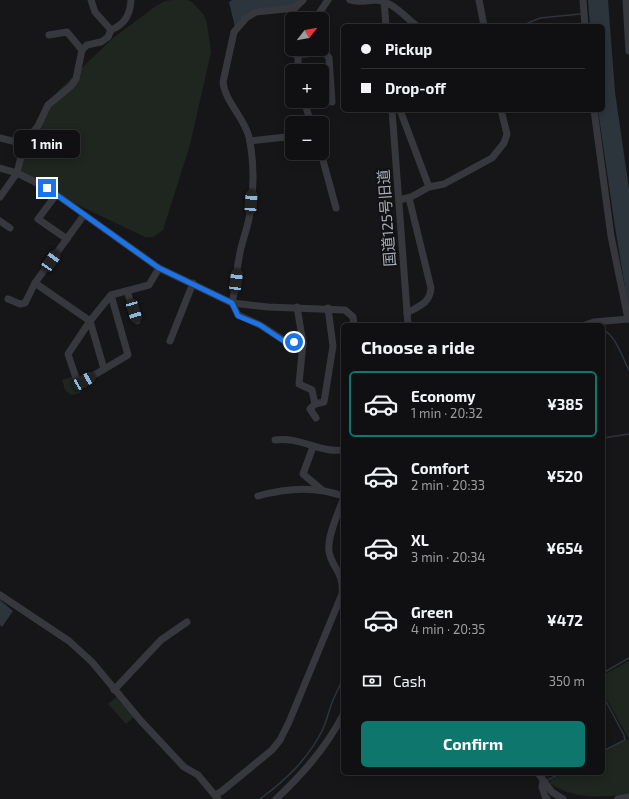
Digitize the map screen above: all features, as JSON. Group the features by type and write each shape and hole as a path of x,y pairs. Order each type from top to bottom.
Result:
{"street":[{"path":"110,30 118,27 126,20 130,11 131,0"},
{"path":"303,0 295,8 256,12 246,18 234,32 222,82 223,90 246,126 250,141 253,178 250,214 239,258 232,303 238,316 260,325 285,342 303,343"},
{"path":"320,12 328,0"},
{"path":"350,0 356,2 378,0 386,2 398,0"},
{"path":"479,0 484,24"},
{"path":"583,0 585,24"},
{"path":"626,0 629,51"},
{"path":"93,1 95,12 110,30"},
{"path":"386,2 386,24"},
{"path":"386,2 414,24"},
{"path":"0,197 17,173 24,144 38,126 48,106 71,86 76,79 82,50 87,46 101,42 108,37 110,30"},
{"path":"48,35 67,32 82,50"},
{"path":"328,56 332,102"},
{"name":"国道125号旧道","path":"392,112 408,323"},
{"path":"401,112 430,187"},
{"path":"399,200 409,198 430,187 444,184 492,158 504,143 507,134 501,112"},
{"path":"591,323 628,319 611,236 594,112"},
{"path":"250,141 285,137"},
{"path":"0,138 24,144"},
{"path":"323,160 336,208"},
{"path":"0,168 17,173 56,195 159,268 232,303 268,307 328,308 345,310 353,317 354,323"},
{"path":"56,195 38,219 67,239"},
{"path":"407,313 427,301 430,296 431,288 409,198"},
{"path":"8,299 20,304 25,303 35,283 84,215"},
{"path":"0,221 10,228"},
{"path":"112,295 128,355 84,381 76,378 68,354 90,321 112,295 149,285 159,268"},
{"path":"35,283 90,321 104,369"},
{"path":"170,341 193,283"},
{"path":"127,291 137,321"},
{"path":"297,307 303,343 299,384 312,390 315,404"},
{"path":"316,418 310,409 315,404 324,402 333,346 328,308"},
{"path":"275,440 287,438 313,447 334,451 341,450"},
{"path":"313,447 303,474 322,490"},
{"path":"258,496 277,491 294,489 330,491 341,495"},
{"path":"341,505 329,550 341,577"},
{"path":"0,595 69,641 92,662 114,690 184,766 198,775 216,797 272,750 280,740 289,722 341,596"},
{"path":"114,690 162,640 187,622"},
{"path":"276,799 313,762 341,718"},
{"path":"539,775 552,792 563,799"},
{"path":"543,782 542,787 546,799"},
{"path":"618,799 629,797"}],"shaded area":[{"path":"187,0 192,2 204,15 207,23 211,52 190,145 163,230 153,237 145,237 30,182 23,175 21,170 27,139 37,121 59,90 113,38 156,6 165,1"},
{"path":"232,0 301,0 295,6 256,11 235,27 229,2"},
{"path":"588,0 608,0 615,92 629,189 629,311 598,112 605,112 605,24 590,24"},
{"path":"72,377 76,386 78,385 81,393 71,395 65,390 62,380"},
{"path":"0,600 13,611 2,627 0,625"},
{"path":"629,661 629,739 605,697 605,674"},
{"path":"116,697 134,717 126,724 108,704"},
{"path":"629,739 629,794 608,796 577,795 558,788 550,783 551,780 560,775 605,775 605,751"}],"waterway":[{"path":"526,24 540,18 580,14"},
{"path":"605,331 615,342 629,370"},
{"path":"605,438 629,434"},
{"path":"605,672 629,658"},
{"path":"260,799 296,768 317,740 323,729 341,682"},
{"path":"605,700 624,735 625,740 605,750"},
{"path":"548,780 557,775"}],"route":[{"path":"47,188 159,268 232,303 238,316 260,325 285,342 294,342"}]}
